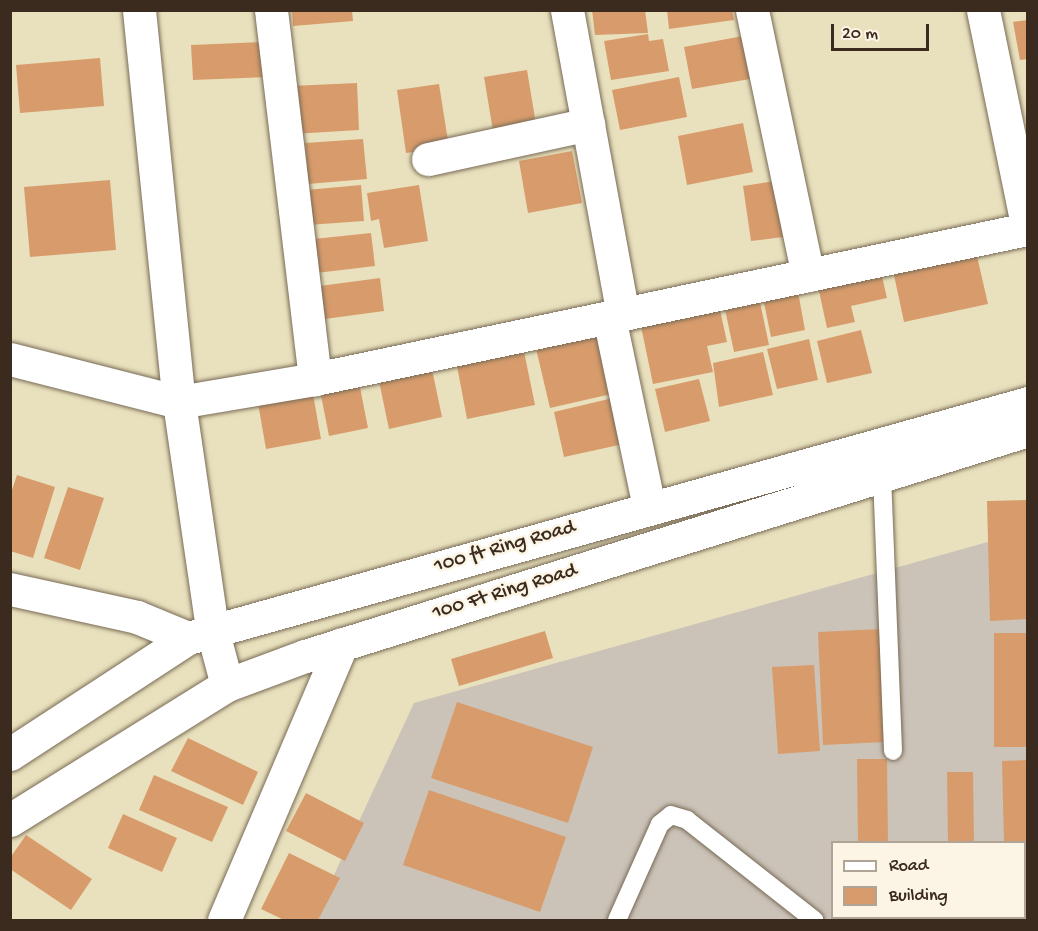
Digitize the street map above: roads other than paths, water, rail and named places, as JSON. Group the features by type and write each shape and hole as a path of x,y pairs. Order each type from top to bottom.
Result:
{"street":[{"path":"139,10 200,633 227,685"},
{"path":"271,10 315,379"},
{"path":"567,10 588,124 616,315 649,506"},
{"path":"752,10 808,275"},
{"path":"10,359 179,402 315,379 1027,229 983,10"},
{"path":"428,159 588,124"},
{"name":"100 ft Ring Road","path":"10,754 200,633 348,595 649,506 1028,404"},
{"name":"100 Ft Ring Road","path":"10,820 227,685 342,644 1028,430"},
{"path":"10,589 200,633"},
{"path":"224,921 342,644"}],"lane":[{"path":"882,476 893,751"},
{"path":"617,921 660,824 671,815 687,820 814,921"}]}
